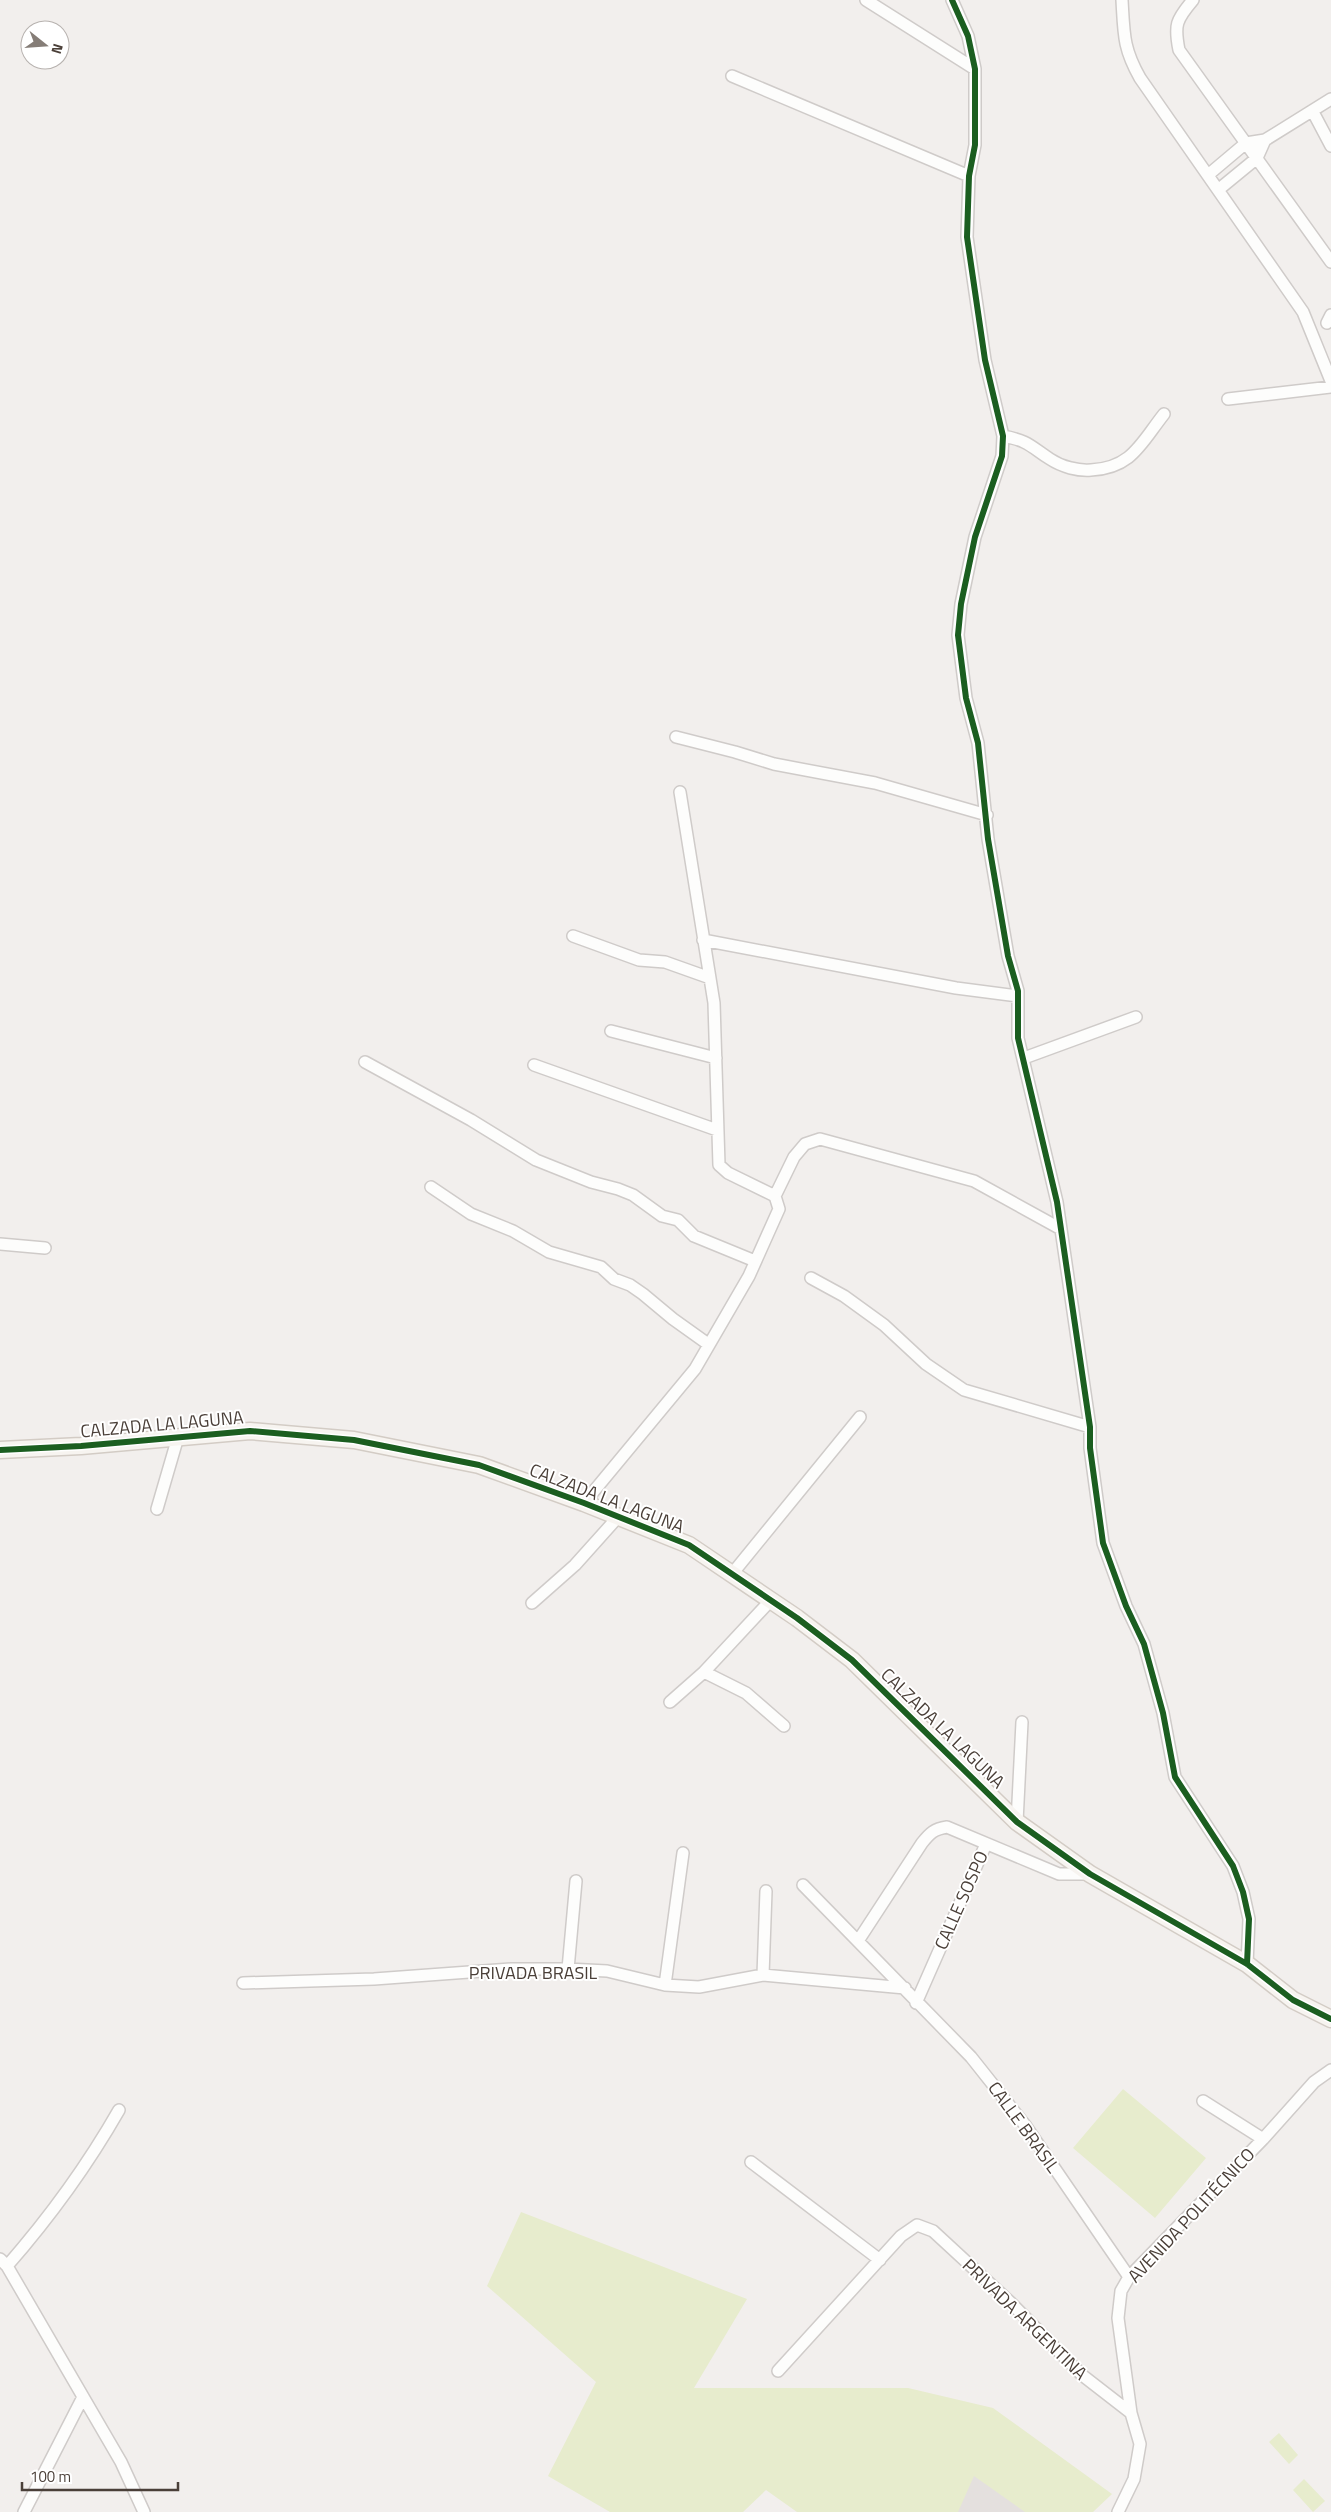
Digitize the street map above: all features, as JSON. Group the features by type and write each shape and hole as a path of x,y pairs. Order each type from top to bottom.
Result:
{"street":[{"path":"866,0 974,69"},
{"path":"952,0 968,36 974,69 975,145 970,176 966,237 969,265 985,360 1003,436 1000,464 975,537 961,604 958,635 966,698 978,743 988,839 1008,956 1018,996 1018,1038 1057,1202 1090,1427 1090,1448 1103,1543 1126,1606 1144,1644 1163,1714 1175,1777 1233,1866 1243,1892 1249,1919 1247,1964"},
{"path":"1122,0 1124,43 1129,58 1303,312 1331,381"},
{"path":"1193,0 1182,13 1175,30 1179,50 1331,262"},
{"path":"732,76 970,176"},
{"path":"1208,175 1246,143 1265,140 1313,112 1331,99"},
{"path":"1313,112 1331,146"},
{"path":"1218,190 1257,158 1265,140"},
{"path":"1228,399 1331,387"},
{"path":"1003,436 1034,446 1052,460 1079,471 1107,469 1128,459 1164,414"},
{"path":"676,737 774,764 875,783 987,815"},
{"path":"584,1502 694,1369 749,1276 780,1209 775,1196 728,1173 719,1165 714,1003 680,792"},
{"path":"573,936 639,960 665,962 710,978"},
{"path":"703,940 956,988 1018,996"},
{"path":"1024,1058 1136,1018"},
{"path":"611,1031 716,1058"},
{"path":"365,1062 472,1120 536,1160 591,1182 625,1192 662,1216 678,1220 694,1236 755,1261"},
{"path":"534,1065 717,1130"},
{"path":"775,1196 794,1156 804,1144 820,1139 974,1181 1061,1229"},
{"path":"431,1187 471,1214 513,1231 549,1252 601,1267 614,1279 630,1285 643,1294 673,1319 708,1344"},
{"path":"0,1244 45,1248"},
{"path":"811,1278 852,1302 884,1325 926,1364 964,1390 1090,1427"},
{"path":"732,1574 860,1417"},
{"name":"CALZADA LA LAGUNA","path":"0,1450 250,1431 354,1440 479,1465 584,1502 689,1545 770,1600 852,1660 1017,1822 1090,1874 1247,1964 1293,2000 1331,2019"},
{"path":"157,1509 178,1437"},
{"path":"532,1603 575,1565 618,1517"},
{"path":"670,1702 704,1672 770,1600"},
{"path":"704,1672 746,1693 784,1726"},
{"path":"1017,1822 1022,1722"},
{"path":"858,1941 932,1831 946,1827 986,1844"},
{"name":"CALLE SOSPO","path":"916,2003 986,1844 1059,1874 1090,1874"},
{"path":"665,1985 683,1852"},
{"path":"568,1969 576,1881"},
{"name":"CALLE BRASIL","path":"803,1886 905,1988 916,2003 971,2056 1025,2125 1130,2277"},
{"path":"763,1975 766,1891"},
{"name":"PRIVADA BRASIL","path":"243,1983 427,1975 511,1969 568,1969 607,1971 665,1985 699,1986 763,1975 905,1988"},
{"name":"AVENIDA POLITÉCNICO","path":"1118,2512 1134,2480 1140,2444 1131,2413 1118,2318 1122,2291 1130,2277 1263,2139 1314,2082 1331,2070"},
{"path":"1203,2101 1263,2139"},
{"path":"118,2110 98,2146 38,2231 3,2262 121,2462 144,2512"},
{"path":"750,2162 880,2260 778,2371"},
{"name":"PRIVADA ARGENTINA","path":"880,2260 901,2236 916,2225 933,2231 1082,2375 1131,2413"},
{"path":"24,2512 84,2397"}],"green space":[{"path":"1123,2089 1206,2158 1155,2218 1073,2148"},
{"path":"521,2212 747,2299 694,2388 908,2388 993,2408 1112,2494 1093,2512 797,2512 766,2490 743,2512 610,2512 548,2476 596,2382 487,2286"},
{"path":"1279,2433 1298,2455 1289,2464 1269,2442"},
{"path":"1304,2479 1325,2501 1313,2512 1293,2490"}],"shaded area":[{"path":"974,2476 1025,2512 958,2512"}],"cycle path":[{"path":"952,0 968,36 975,69 975,145 969,176 967,237 985,360 1003,436 1002,456 975,537 961,604 958,635 966,698 978,743 988,839 1008,956 1018,991 1018,1038 1057,1202 1090,1427 1090,1448 1103,1543 1126,1606 1144,1644 1163,1713 1175,1777 1233,1866 1243,1892 1249,1919 1247,1964"},
{"path":"0,1450 81,1446 250,1431 354,1440 479,1465 584,1503 689,1545 797,1618 852,1660 1017,1822 1090,1874 1247,1964 1293,2000 1331,2019"}]}
